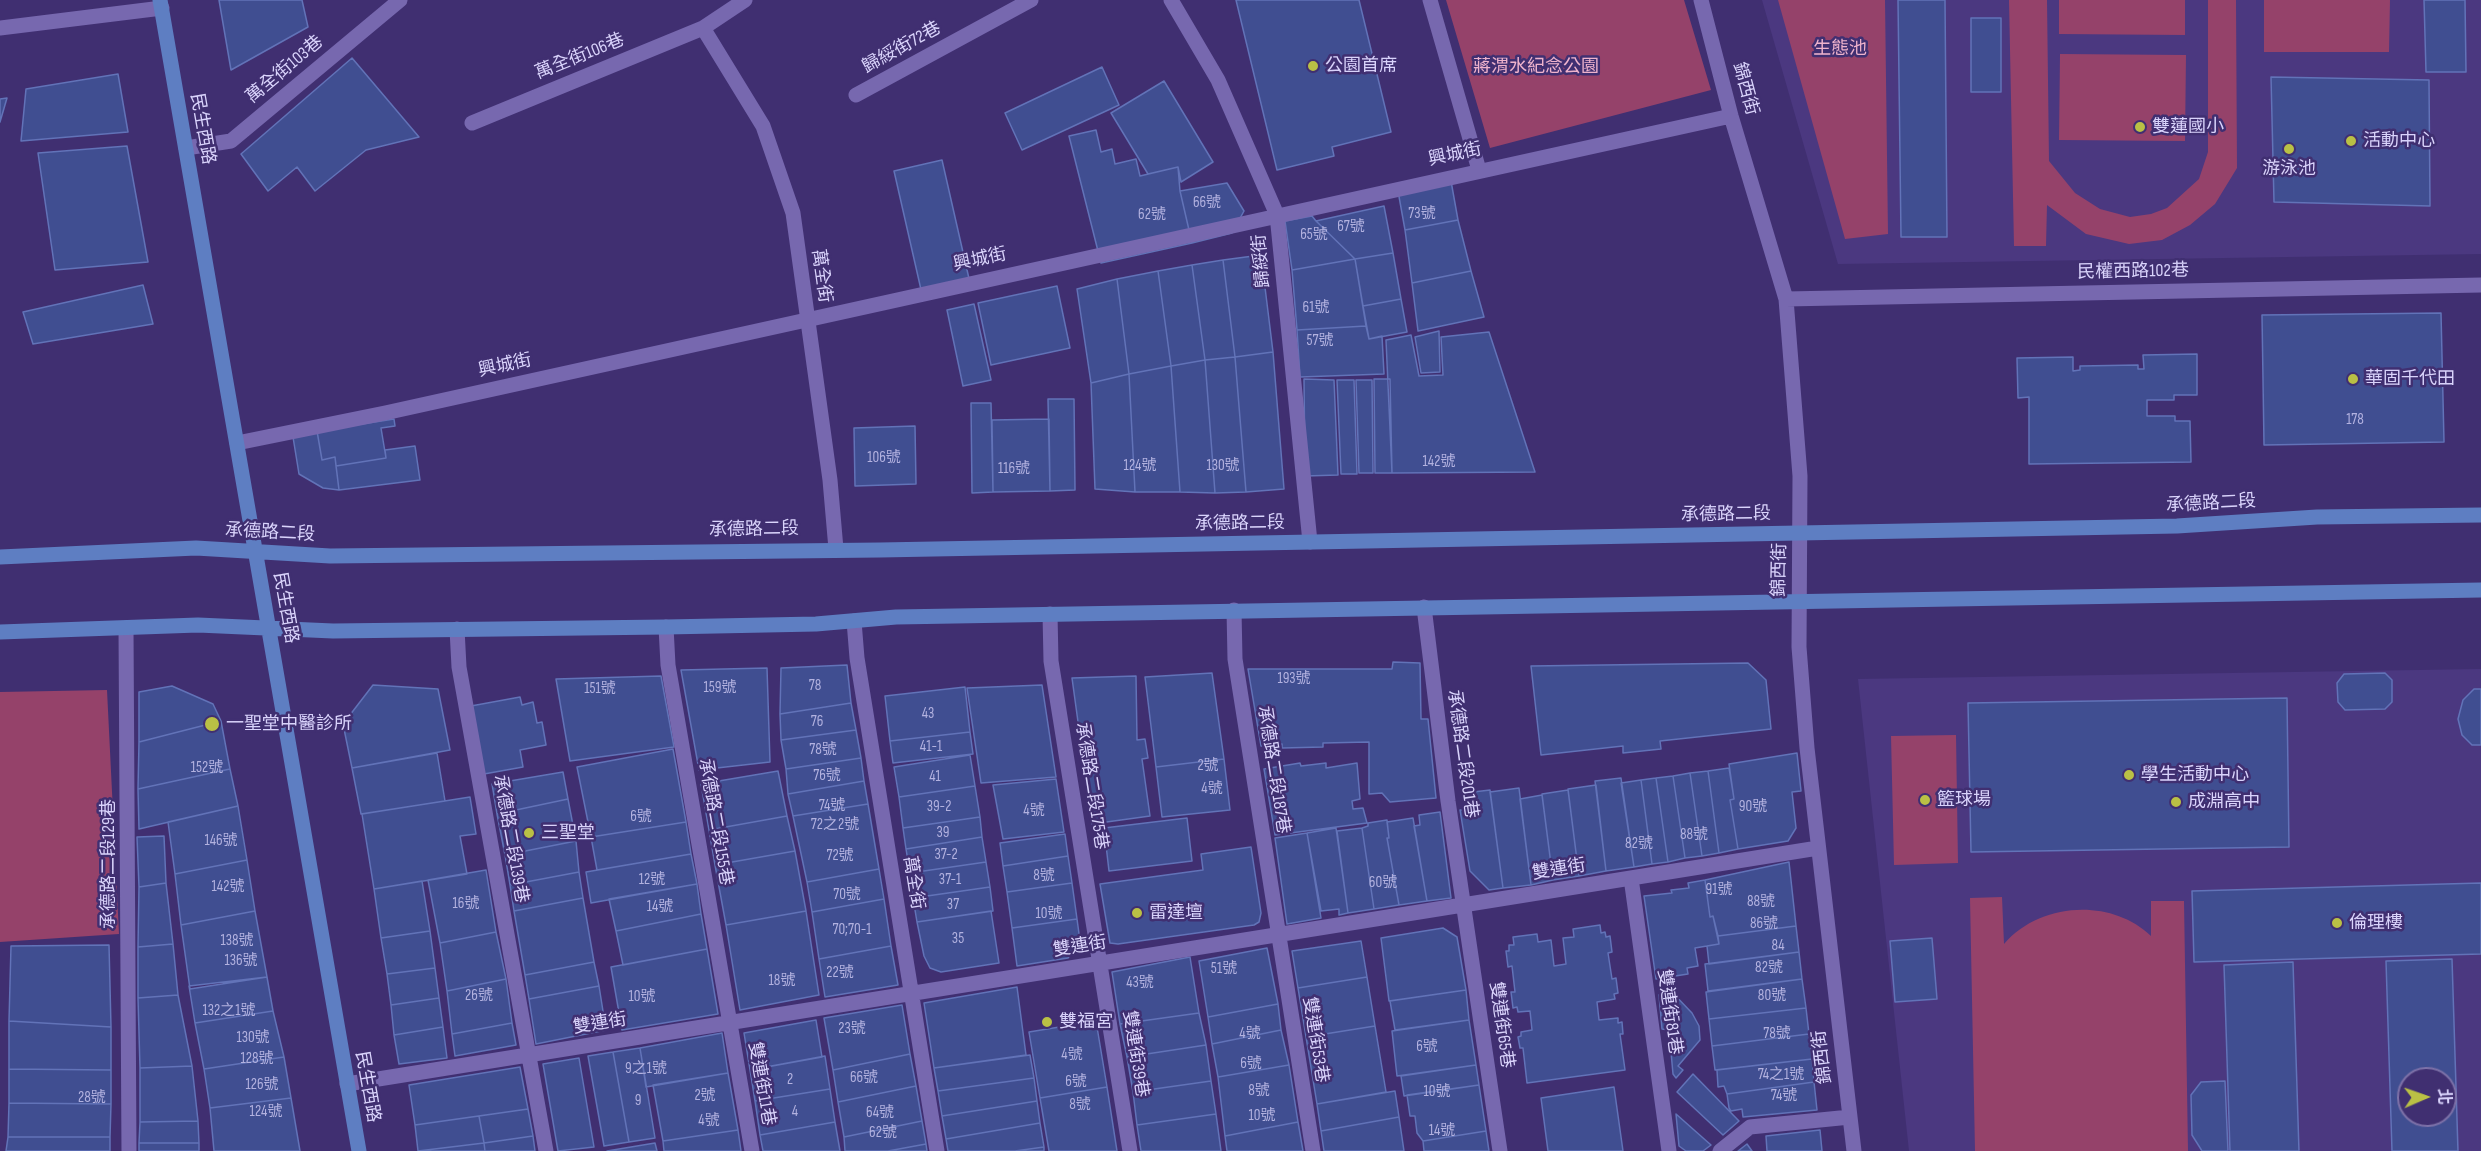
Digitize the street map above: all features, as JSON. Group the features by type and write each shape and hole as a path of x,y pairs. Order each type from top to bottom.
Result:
{"main road":[{"name":"民生西路","path":"161,4 359,1151"},
{"name":"承德路二段","path":"0,557 196,548 330,556 1310,542 2177,526 2317,517 2481,515"},
{"path":"0,632 198,625 333,631 666,627 854,621 896,617 1233,610 2481,590"}],"street":[{"name":"萬全街103巷","path":"186,148 231,141 400,0"},
{"name":"萬全街106巷","path":"472,123 703,28 745,0"},
{"name":"歸綏街72巷","path":"856,95 1031,0"},
{"name":"歸綏街","path":"1171,0 1218,80 1277,215 1310,542"},
{"path":"1430,0 1479,170"},
{"name":"錦西街","path":"1701,0 1731,116 1786,299 1800,476 1798,602 1807,748 1854,1151"},
{"path":"0,28 161,4"},
{"name":"萬全街","path":"703,28 763,126 792,213 836,549"},
{"name":"興城街","path":"237,443 385,413 807,318 1731,116"},
{"name":"民權西路102巷","path":"1786,299 2481,285"},
{"name":"承德路二段201巷","path":"1424,607 1448,801 1464,905"},
{"name":"承德路二段187巷","path":"1233,610 1235,659 1279,935"},
{"name":"承德路二段175巷","path":"1050,614 1051,661 1100,963"},
{"name":"萬全街","path":"854,621 857,658 937,1151"},
{"name":"承德路二段155巷","path":"666,627 668,664 730,1023"},
{"name":"承德路二段129巷","path":"126,628 129,1151"},
{"name":"承德路二段139巷","path":"457,629 459,668 546,1151"},
{"name":"雙連街","path":"347,1084 1818,848"},
{"name":"雙連街81巷","path":"1631,878 1669,1151"},
{"name":"雙連街65巷","path":"1464,905 1500,1151"},
{"name":"雙連街53巷","path":"1279,935 1313,1151"},
{"name":"雙連街39巷","path":"1100,963 1131,1151"},
{"name":"雙連街11巷","path":"730,1023 752,1151"},
{"path":"1720,1151 1750,1127 1850,1117"}],"shaded area":[{"name":"雙蓮國小","path":"1762,0 2481,0 2481,254 1838,264"},
{"name":"成淵高中","path":"2481,669 2481,1151 1909,1151 1858,679"}],"green space":[{"name":"蔣渭水紀念公園","path":"1446,0 1684,0 1711,90 1490,148"},
{"name":"生態池","path":"1778,0 1885,0 1888,234 1845,239"},
{"path":"2009,0 2047,0 2049,161 2075,193 2100,209 2130,217 2151,214 2167,208 2199,179 2208,152 2208,0 2236,0 2237,168 2215,204 2190,225 2162,240 2129,244 2086,234 2047,205 2046,246 2014,246"},
{"path":"2059,0 2185,0 2185,35 2059,34"},
{"path":"2264,0 2390,0 2389,52 2264,52"},
{"path":"2060,54 2186,55 2185,141 2059,140"},
{"path":"107,690 119,934 0,942 0,692"},
{"name":"籃球場","path":"1956,735 1958,863 1894,865 1891,736"},
{"path":"2002,897 2004,944 2019,930 2036,920 2055,913 2075,910 2116,915 2134,923 2151,936 2151,901 2184,901 2188,1151 1975,1151 1970,898"}],"building":[{"path":"219,0 302,0 308,27 231,70"},
{"name":"公園首席","path":"1236,0 1359,0 1391,132 1332,147 1334,156 1277,170"},
{"path":"1898,0 1945,0 1947,237 1901,237"},
{"path":"2424,0 2465,0 2466,72 2426,72"},
{"path":"1971,18 2001,18 2001,92 1971,92"},
{"path":"352,58 419,137 366,150 315,191 297,167 268,191 241,154"},
{"path":"1102,67 1119,105 1022,150 1005,113"},
{"path":"118,74 128,132 21,141 26,89"},
{"name":"活動中心","path":"2271,77 2429,80 2430,206 2274,202"},
{"path":"1164,81 1213,162 1181,182 1178,167 1148,174 1111,113"},
{"path":"7,98 0,122 0,99"},
{"path":"1096,130 1101,152 1112,149 1115,164 1136,159 1140,176 1178,167 1180,191 1192,243 1101,263 1069,136"},
{"path":"127,146 148,262 55,270 38,153"},
{"path":"942,160 970,283 922,294 894,171"},
{"path":"1451,181 1458,220 1405,230 1398,191"},
{"path":"1227,183 1244,211 1232,233 1192,243 1180,191"},
{"path":"1384,206 1393,253 1355,259 1316,221"},
{"path":"1312,216 1355,259 1292,270 1285,221"},
{"path":"1458,220 1471,271 1412,283 1405,230"},
{"path":"1393,253 1401,299 1363,306 1355,259"},
{"path":"1261,255 1273,352 1235,357 1223,260"},
{"path":"1355,259 1366,326 1297,330 1292,270"},
{"path":"1223,260 1235,357 1205,360 1192,265"},
{"path":"1192,265 1205,360 1171,366 1158,271"},
{"path":"1158,271 1171,366 1129,374 1117,279"},
{"path":"1471,271 1484,317 1418,331 1412,283"},
{"path":"1117,279 1129,374 1091,383 1077,289"},
{"path":"143,285 153,324 33,344 23,312"},
{"path":"1057,286 1070,348 991,365 978,303"},
{"path":"1401,299 1407,332 1369,339 1363,306"},
{"path":"974,304 991,380 963,386 947,310"},
{"name":"華固千代田","path":"2441,313 2444,442 2264,445 2262,315"},
{"path":"1366,326 1369,339 1382,336 1384,374 1300,377 1297,330"},
{"path":"1439,331 1440,372 1421,373 1415,337"},
{"path":"1489,332 1535,472 1392,473 1386,340 1411,335 1419,376 1443,375 1441,337"},
{"path":"1273,352 1284,489 1246,492 1235,357"},
{"path":"2197,354 2197,395 2174,395 2174,400 2147,400 2147,416 2175,416 2175,421 2190,421 2191,462 2029,464 2029,397 2018,398 2017,358 2073,357 2073,371 2080,370 2080,366 2138,365 2138,369 2144,369 2143,355"},
{"path":"1235,357 1246,492 1215,493 1205,360"},
{"path":"1205,360 1215,493 1180,492 1171,366"},
{"path":"1171,366 1180,492 1135,492 1129,374"},
{"path":"1129,374 1135,492 1095,489 1091,383"},
{"path":"1304,379 1334,380 1338,475 1305,476"},
{"path":"1374,379 1390,379 1392,473 1375,473"},
{"path":"1337,380 1354,380 1357,474 1341,474"},
{"path":"1356,380 1372,380 1373,473 1359,473"},
{"path":"1048,399 1074,399 1075,490 1050,491"},
{"path":"971,403 991,403 993,492 972,493"},
{"path":"394,419 395,426 381,428 386,458 336,466 335,457 322,460 317,431"},
{"path":"1049,419 1050,491 993,492 992,420"},
{"path":"915,426 916,484 855,486 854,428"},
{"path":"317,431 322,460 335,457 339,490 323,488 299,474 293,437"},
{"path":"415,446 420,480 339,490 336,466 386,458 385,450"},
{"path":"1393,662 1420,663 1421,719 1428,719 1436,798 1390,802 1382,793 1369,794 1369,742 1323,743 1323,747 1282,748 1282,744 1261,746 1248,669 1392,669"},
{"path":"1748,663 1766,680 1771,729 1660,741 1661,749 1623,753 1623,746 1541,755 1531,666"},
{"path":"847,665 851,703 780,714 781,668"},
{"path":"767,668 770,762 699,770 681,670"},
{"path":"1212,673 1224,759 1156,767 1145,677"},
{"path":"2385,673 2392,680 2392,702 2385,709 2345,710 2338,702 2337,683 2344,674"},
{"path":"661,676 674,747 570,761 556,679"},
{"path":"1136,676 1137,740 1145,739 1148,758 1142,759 1150,816 1092,824 1072,678"},
{"path":"373,685 438,689 450,750 352,768 343,724"},
{"path":"1042,685 1056,777 981,783 967,688"},
{"path":"172,686 213,704 221,721 139,742 139,692"},
{"path":"965,687 970,732 890,741 885,696"},
{"path":"2474,689 2481,689 2481,745 2472,745 2462,735 2458,719 2463,700"},
{"path":"520,697 522,705 533,702 537,723 542,722 546,745 520,750 523,767 484,774 471,706"},
{"name":"學生活動中心","path":"2287,698 2289,847 1971,852 1968,703"},
{"path":"851,703 856,730 781,740 780,714"},
{"path":"221,721 230,769 138,789 139,742"},
{"path":"856,730 861,758 786,769 781,740"},
{"path":"970,732 973,754 893,763 890,741"},
{"path":"673,749 686,822 591,837 577,767"},
{"path":"437,753 445,801 361,814 352,768"},
{"path":"1797,753 1801,791 1792,792 1796,828 1788,841 1738,849 1730,800 1734,799 1729,764"},
{"path":"970,755 975,786 899,797 894,767"},
{"path":"861,758 864,781 788,794 786,769"},
{"path":"1224,759 1230,810 1162,817 1156,767"},
{"path":"1300,763 1301,766 1326,763 1326,768 1357,763 1360,799 1352,801 1353,809 1363,808 1367,823 1275,835 1264,769"},
{"path":"1729,768 1734,799 1730,800 1738,849 1719,853 1708,771"},
{"path":"230,769 238,806 139,829 138,789"},
{"path":"778,771 787,816 709,830 701,784"},
{"path":"1708,771 1719,853 1702,856 1690,773"},
{"path":"563,772 568,799 497,814 492,784"},
{"path":"1690,773 1702,856 1685,858 1673,776"},
{"path":"1673,776 1685,858 1668,862 1656,778"},
{"path":"1621,778 1634,867 1606,871 1595,781"},
{"path":"1656,778 1668,862 1652,864 1641,780"},
{"path":"1056,779 1064,832 1003,839 993,785"},
{"path":"1641,780 1652,864 1634,867 1621,783"},
{"path":"864,781 868,804 793,816 788,794"},
{"path":"1596,785 1606,871 1579,876 1568,789"},
{"path":"975,786 980,817 903,828 899,797"},
{"path":"1519,788 1531,885 1503,888 1490,792"},
{"path":"1490,790 1503,888 1489,890 1470,871 1460,810 1466,810 1465,793"},
{"path":"1568,790 1579,876 1553,880 1542,794"},
{"path":"1542,795 1553,880 1531,885 1520,799"},
{"path":"470,797 476,834 460,836 467,874 374,889 362,814"},
{"path":"568,799 576,841 505,855 497,814"},
{"path":"868,804 879,869 807,882 793,816"},
{"path":"238,806 247,860 175,874 168,822"},
{"path":"1440,812 1451,898 1427,901 1414,826 1420,825 1419,815"},
{"path":"787,816 795,851 715,865 709,830"},
{"path":"980,817 982,837 906,849 903,828"},
{"path":"1187,818 1192,861 1109,871 1104,828"},
{"path":"1413,818 1427,901 1399,905 1387,838 1389,838 1387,822"},
{"path":"1387,820 1389,838 1387,838 1399,905 1374,909 1362,828 1368,826 1368,823"},
{"path":"686,822 691,854 597,870 591,837"},
{"path":"1336,828 1348,913 1339,915 1339,909 1321,911 1307,833"},
{"path":"1362,828 1374,909 1348,913 1337,831"},
{"path":"1307,833 1321,918 1287,924 1275,838"},
{"path":"1065,834 1068,856 1003,866 1000,843"},
{"path":"164,836 166,883 139,887 137,837"},
{"path":"982,837 986,862 910,873 906,849"},
{"path":"576,841 579,872 510,885 505,855"},
{"path":"1251,847 1261,913 1259,922 1254,925 1118,944 1110,943 1100,884 1203,870 1201,854"},
{"path":"795,851 806,911 726,925 715,865"},
{"path":"691,854 697,884 591,903 586,872"},
{"path":"1068,856 1072,883 1007,892 1003,866"},
{"path":"247,860 255,911 181,925 175,874"},
{"path":"986,862 990,887 913,898 910,873"},
{"path":"1789,862 1796,926 1718,936 1713,916 1710,917 1705,880"},
{"path":"879,869 884,899 812,912 807,882"},
{"path":"486,870 496,932 440,943 428,880"},
{"path":"579,872 583,898 514,911 510,885"},
{"path":"1705,880 1710,917 1713,916 1719,944 1695,948 1698,966 1687,968 1688,974 1656,979 1644,896 1672,893 1671,890 1689,888 1688,883"},
{"path":"422,881 430,931 381,938 374,889"},
{"path":"166,883 173,944 138,947 139,887"},
{"path":"1072,883 1077,919 1012,928 1007,892"},
{"name":"倫理樓","path":"2481,883 2481,954 2194,962 2192,891"},
{"path":"697,884 701,914 616,931 609,899"},
{"path":"990,887 993,911 917,922 913,898"},
{"path":"583,898 594,962 525,975 514,911"},
{"path":"884,899 891,946 819,959 812,912"},
{"path":"255,911 267,977 190,989 181,925"},
{"path":"806,911 819,995 740,1010 726,925"},
{"path":"991,911 999,963 941,972 930,968 924,956 917,922"},
{"path":"701,914 707,949 623,965 616,931"},
{"path":"1077,919 1080,941 1068,958 1017,966 1012,928"},
{"path":"1600,925 1601,933 1605,932 1606,937 1610,936 1612,952 1608,953 1612,979 1616,978 1618,993 1614,994 1615,999 1597,1002 1599,1020 1618,1018 1618,1023 1622,1022 1623,1034 1620,1034 1625,1070 1527,1083 1523,1048 1520,1048 1518,1037 1521,1036 1521,1032 1532,1030 1530,1011 1518,1012 1517,1007 1513,1008 1511,992 1515,992 1512,966 1508,967 1506,951 1509,951 1509,945 1514,945 1513,937 1537,934 1538,942 1551,940 1554,966 1566,964 1563,938 1574,937 1573,929"},
{"path":"1796,926 1799,952 1709,964 1707,946 1719,944 1718,936"},
{"path":"1443,928 1457,937 1466,990 1389,1001 1381,938"},
{"path":"430,931 435,968 387,974 381,938"},
{"path":"496,932 506,979 447,991 440,943"},
{"path":"1932,938 1937,999 1895,1002 1890,941"},
{"path":"1361,941 1367,977 1298,988 1292,951"},
{"path":"173,944 178,995 138,998 138,947"},
{"path":"109,945 111,1027 9,1021 11,946"},
{"path":"891,946 898,985 825,997 819,959"},
{"path":"1267,948 1278,1004 1208,1017 1199,961"},
{"path":"707,949 718,1014 622,1030 611,967"},
{"path":"1799,952 1802,979 1708,991 1705,964"},
{"path":"1190,957 1199,1013 1120,1024 1112,972"},
{"path":"2452,959 2455,1067 2397,1067 2397,1127 2457,1127 2457,1119 2458,1151 2392,1151 2386,961"},
{"path":"594,962 599,986 529,999 525,975"},
{"path":"2293,962 2299,1151 2230,1151 2224,965"},
{"path":"435,968 439,998 391,1005 387,974"},
{"path":"267,977 273,1011 195,1023 189,986"},
{"path":"1367,977 1375,1026 1306,1037 1298,988"},
{"path":"506,979 512,1023 452,1034 447,991"},
{"path":"1802,979 1806,1008 1709,1019 1706,992"},
{"path":"599,986 606,1030 536,1044 529,999"},
{"path":"1017,987 1026,1055 934,1068 924,1003"},
{"path":"1669,989 1692,1013 1699,1026 1700,1040 1678,1066 1683,1070 1676,1078 1673,1074 1669,1030 1662,1029 1659,995"},
{"path":"1466,990 1469,1020 1395,1030 1390,1001"},
{"path":"178,995 192,1066 140,1068 138,998"},
{"path":"439,998 443,1027 394,1035 391,1005"},
{"path":"1278,1004 1281,1030 1212,1044 1208,1017"},
{"path":"902,1005 910,1054 833,1070 824,1018"},
{"path":"1806,1008 1809,1034 1712,1046 1709,1019"},
{"path":"273,1011 284,1057 204,1069 195,1023"},
{"path":"1199,1013 1206,1045 1127,1057 1120,1024"},
{"path":"816,1020 822,1057 750,1070 744,1033"},
{"path":"1469,1020 1476,1065 1397,1076 1392,1031"},
{"path":"9,1021 111,1027 111,1070 9,1069"},
{"path":"1096,1021 1107,1087 1040,1098 1029,1032"},
{"path":"512,1023 516,1045 455,1056 452,1034"},
{"path":"1375,1026 1386,1092 1317,1104 1306,1037"},
{"path":"443,1027 447,1058 399,1064 394,1035"},
{"path":"1281,1030 1289,1065 1218,1077 1212,1044"},
{"path":"722,1033 728,1073 646,1087 640,1048"},
{"path":"1809,1034 1812,1059 1715,1070 1712,1046"},
{"path":"1206,1045 1211,1081 1133,1092 1127,1057"},
{"path":"640,1048 655,1138 629,1142 613,1052"},
{"path":"613,1052 629,1142 604,1146 588,1056"},
{"path":"910,1054 916,1086 838,1102 833,1070"},
{"path":"1030,1055 1034,1078 938,1091 934,1068"},
{"path":"825,1056 830,1089 755,1101 750,1070"},
{"path":"284,1057 291,1098 210,1108 204,1069"},
{"path":"579,1058 594,1147 558,1151 543,1064"},
{"path":"1812,1059 1814,1082 1727,1094 1724,1086 1718,1087 1717,1070"},
{"path":"1289,1065 1298,1122 1225,1136 1218,1077"},
{"path":"1476,1065 1479,1085 1404,1096 1401,1076"},
{"path":"192,1066 198,1121 140,1122 140,1068"},
{"path":"520,1067 528,1109 415,1125 409,1085"},
{"path":"9,1069 111,1070 111,1104 9,1103"},
{"path":"728,1073 738,1130 663,1141 653,1085"},
{"path":"1693,1074 1739,1121 1723,1135 1677,1092"},
{"path":"1034,1078 1037,1101 942,1116 938,1091"},
{"path":"1211,1081 1216,1114 1137,1125 1133,1092"},
{"path":"2225,1081 2228,1151 2202,1151 2192,1135 2191,1095 2201,1082"},
{"path":"1814,1082 1817,1110 1743,1117 1742,1109 1731,1111 1729,1108 1727,1094"},
{"path":"1479,1085 1486,1131 1423,1141 1417,1133 1415,1116 1410,1116 1407,1095"},
{"path":"916,1086 922,1121 844,1137 838,1102"},
{"path":"1107,1087 1117,1151 1049,1151 1040,1098"},
{"path":"1614,1087 1623,1151 1548,1151 1541,1098"},
{"path":"830,1089 835,1122 760,1135 755,1101"},
{"path":"1395,1091 1399,1117 1321,1131 1317,1104"},
{"path":"291,1098 300,1151 214,1151 210,1108"},
{"path":"1037,1101 1040,1123 946,1139 942,1116"},
{"path":"9,1103 111,1104 110,1137 8,1137"},
{"path":"528,1109 533,1136 484,1143 479,1116"},
{"path":"1216,1114 1221,1151 1141,1151 1137,1125"},
{"path":"1676,1114 1711,1145 1703,1151 1686,1151 1679,1146"},
{"path":"479,1116 484,1143 418,1151 415,1125"},
{"path":"1399,1117 1404,1151 1324,1151 1321,1131"},
{"path":"198,1121 199,1143 139,1143 140,1122"},
{"path":"922,1121 926,1144 888,1151 845,1151 844,1137"},
{"path":"835,1122 840,1151 763,1151 760,1135"},
{"path":"1298,1122 1303,1151 1227,1151 1225,1136"},
{"path":"1040,1123 1044,1147 1015,1151 948,1151 946,1139"},
{"path":"738,1130 741,1151 664,1151 663,1141"},
{"path":"1820,1130 1822,1151 1767,1151 1766,1136"},
{"path":"1486,1131 1489,1151 1424,1151 1423,1141"},
{"path":"533,1136 535,1151 485,1151 484,1143"},
{"path":"8,1137 110,1137 110,1151 6,1151"},
{"path":"139,1143 199,1143 199,1151 139,1151"},
{"path":"484,1143 485,1151 418,1151"},
{"path":"655,1143 657,1151 607,1151"},
{"path":"926,1144 927,1151 888,1151"},
{"path":"1747,1144 1752,1151 1738,1151"},
{"path":"1044,1147 1044,1151 1015,1151"}],"place":[{"name":"公園首席","path":"1313,66"},
{"name":"雙蓮國小","path":"2140,127"},
{"name":"活動中心","path":"2351,141"},
{"name":"游泳池","path":"2289,149"},
{"name":"華固千代田","path":"2353,379"},
{"name":"一聖堂中醫診所","path":"212,724"},
{"name":"學生活動中心","path":"2129,775"},
{"name":"籃球場","path":"1925,800"},
{"name":"成淵高中","path":"2176,802"},
{"name":"三聖堂","path":"529,833"},
{"name":"雷達壇","path":"1137,913"},
{"name":"倫理樓","path":"2337,923"},
{"name":"雙福宮","path":"1047,1022"}]}
